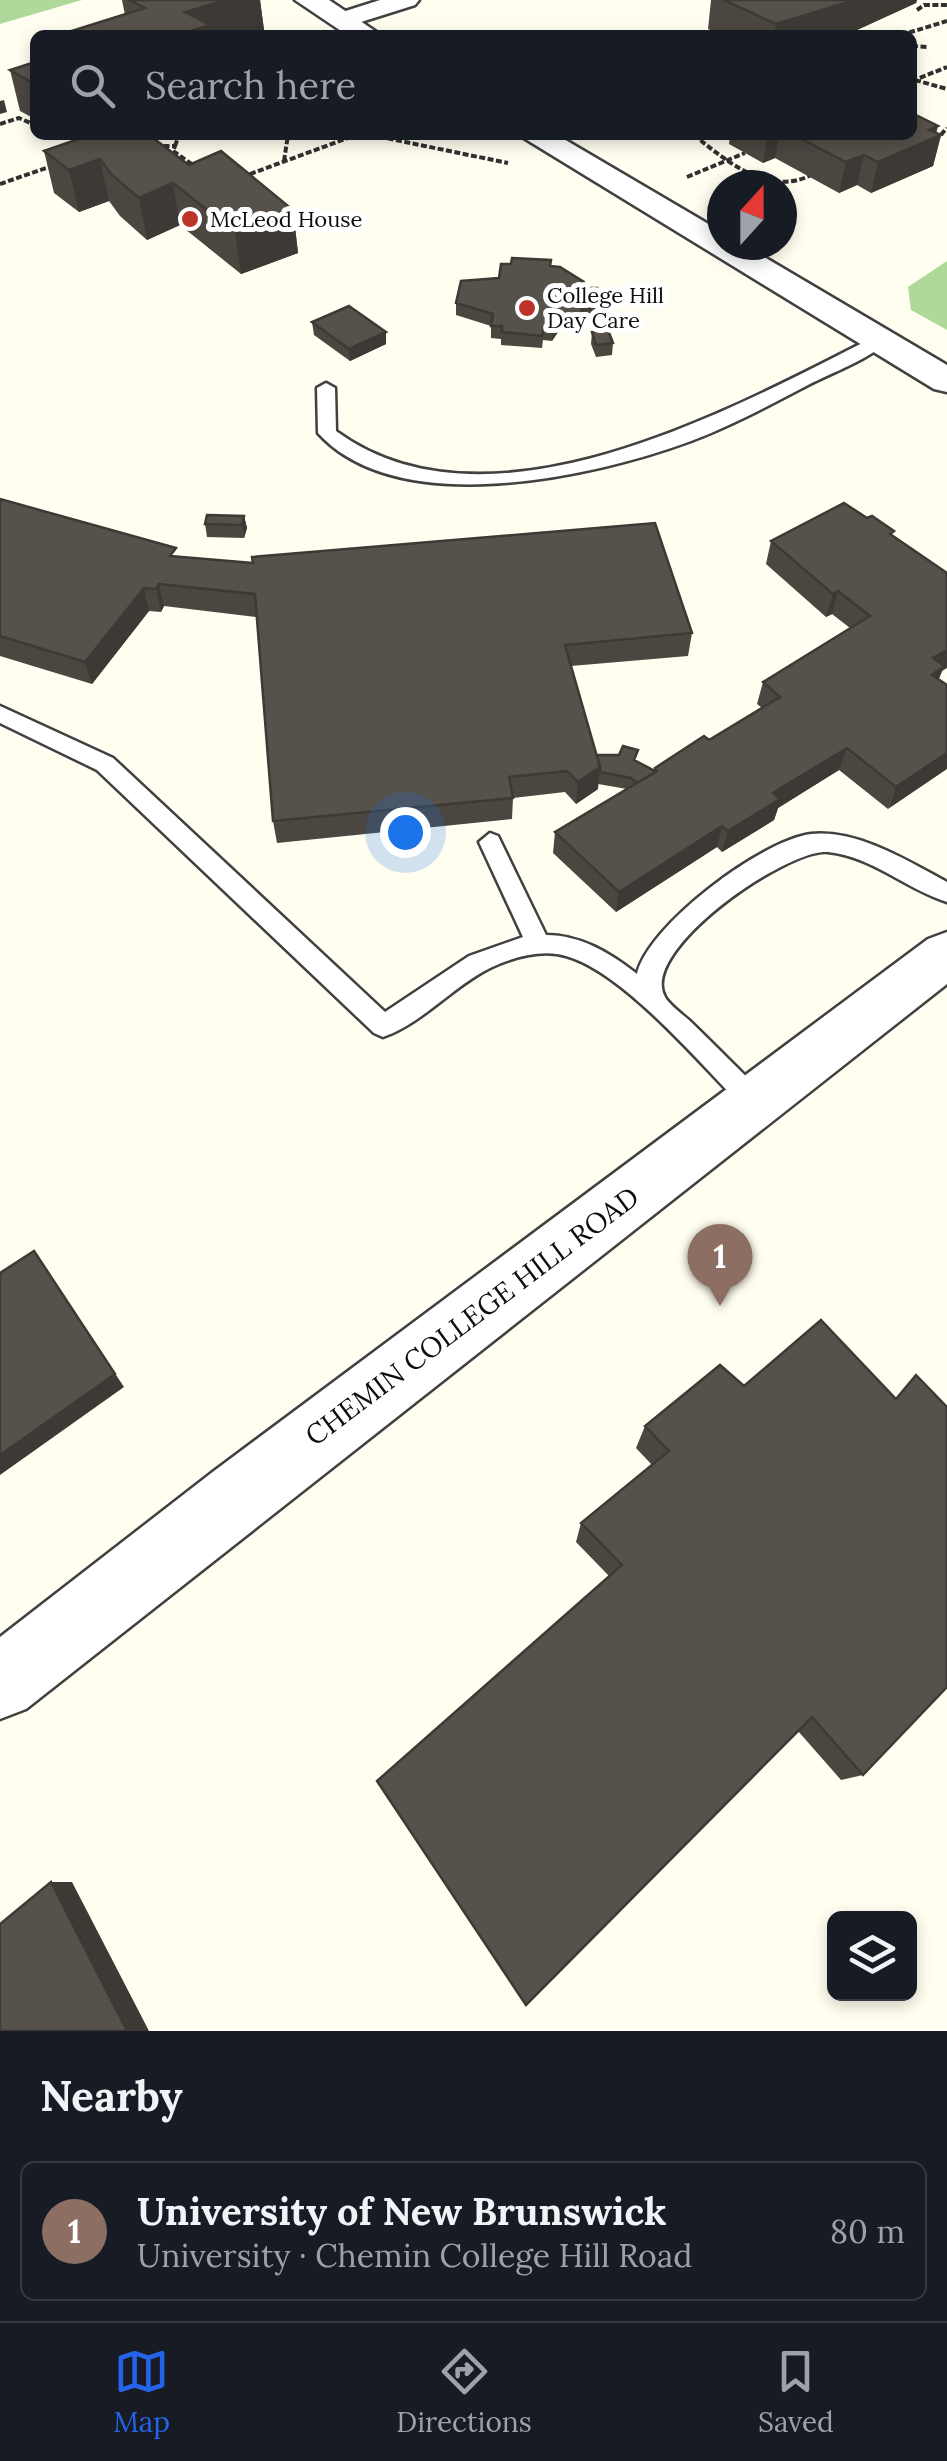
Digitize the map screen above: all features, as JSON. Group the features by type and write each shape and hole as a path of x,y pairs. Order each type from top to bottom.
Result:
{"street":[{"path":"309,0 354,27 406,0"},
{"path":"543,140 947,381"},
{"name":"CHEMIN COLLEGE HILL ROAD","path":"0,1684 238,1494 947,954"}],"lane":[{"path":"326,388 327,432 345,452 414,474 531,472 641,452 688,436 880,341"},
{"path":"0,714 105,764 383,1026 488,957 539,946 566,946 596,958 655,1005 754,1101"},
{"path":"490,842 539,946"},
{"path":"655,1005 647,982 652,962 669,937 785,848 812,843 849,849 896,864 947,893"}],"path":[{"path":"917,10 924,5 947,5"},
{"path":"917,30 947,21"},
{"path":"917,46 928,46"},
{"path":"917,78 947,67"},
{"path":"917,81 947,90"},
{"path":"0,124 19,118 30,123"},
{"path":"930,143 942,138 947,128"},
{"path":"177,140 173,150 206,173"},
{"path":"284,161 287,140"},
{"path":"237,179 342,140"},
{"path":"395,140 513,164"},
{"path":"701,140 729,159 784,183 812,175"},
{"path":"142,146 174,146"},
{"path":"640,197 745,153"},
{"path":"0,184 54,166"}],"green space":[{"path":"0,0 82,0 0,24"},
{"path":"947,261 947,330 911,310 908,287"}],"building":[{"path":"129,0 226,0 185,12 210,25 194,30 74,30 145,8"},
{"path":"724,0 855,0 776,24"},
{"path":"30,64 30,81 10,70"},
{"path":"917,116 938,126 929,130 941,135 878,162 864,155 846,162 804,140 917,140"},
{"path":"76,140 156,140 189,165 221,151 293,210 235,232 173,183 139,198 100,159 69,170 44,151"},
{"name":"College Hill Day Care","path":"512,258 551,260 550,266 560,267 584,282 584,288 597,288 594,310 582,309 582,316 562,314 553,329 544,328 542,336 502,332 502,326 491,326 493,314 456,303 461,281 499,278 501,264 511,264"},
{"path":"349,306 386,332 349,349 312,322"},
{"path":"608,330 613,343 596,345 592,332"},
{"path":"0,499 176,548 170,556 253,563 252,557 655,523 692,633 565,645 600,767 578,782 567,771 509,777 513,798 273,821 255,594 159,584 156,589 144,588 85,662 0,636"},
{"path":"844,503 867,518 872,516 894,531 890,534 947,573 947,650 933,658 944,666 932,675 947,685 947,753 896,787 847,748 773,793 780,799 728,831 722,826 619,892 555,832 657,771 655,768 704,736 709,740 780,697 763,682 870,616 838,591 833,594 771,541"},
{"path":"207,515 244,516 242,525 205,524"},
{"path":"623,746 638,750 634,760 654,773 637,783 631,778 600,772 597,755 619,755"},
{"path":"34,1251 115,1374 0,1455 0,1273"},
{"path":"821,1320 896,1399 916,1375 947,1407 947,1687 863,1775 812,1717 526,2005 377,1781 622,1565 581,1523 669,1451 645,1426 720,1365 744,1386"},
{"path":"51,1882 127,2031 0,2031 0,1924"}],"place":[{"name":"McLeod House","path":"190,219"},
{"name":"College Hill Day Care","path":"527,308"},
{"name":"University of New Brunswick","path":"720,1306"}]}
